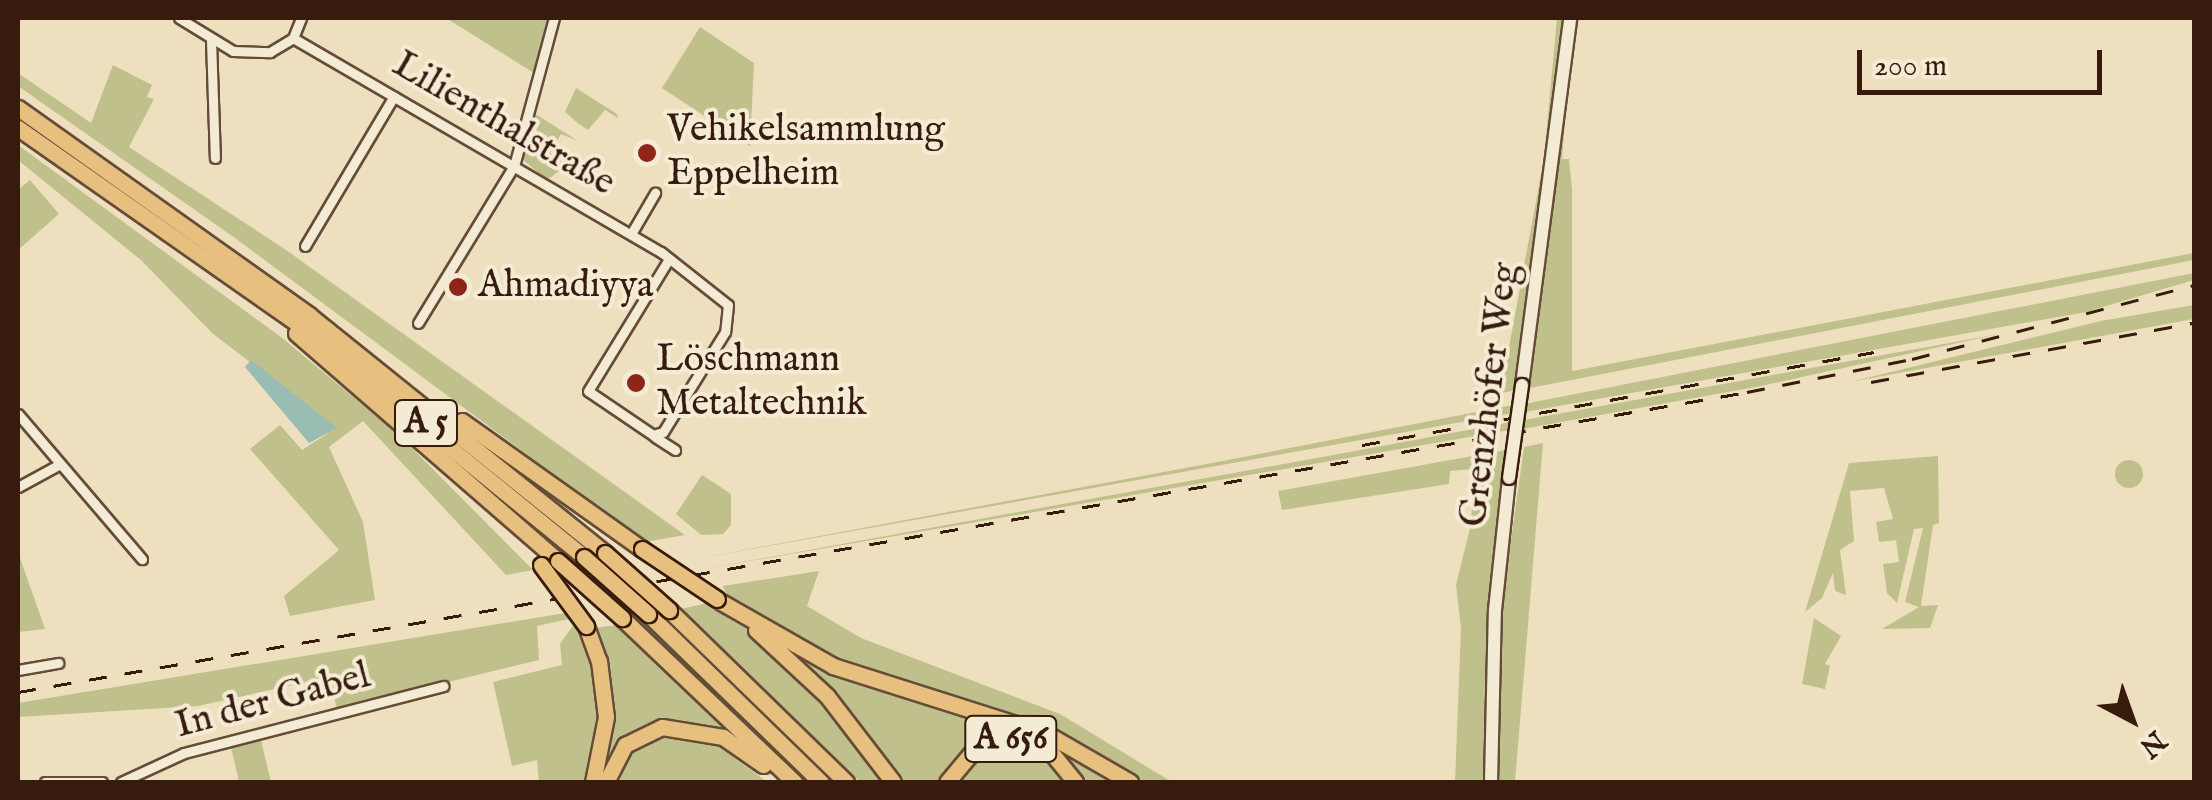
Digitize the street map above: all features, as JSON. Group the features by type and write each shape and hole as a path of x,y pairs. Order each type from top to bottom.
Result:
{"highway":[{"name":"A 5","path":"18,108 407,389 605,553 846,782"},
{"name":"A 5","path":"18,128 262,298 430,426 648,614 822,782"},
{"path":"262,298 479,497 622,618 794,782"},
{"name":"A 5","path":"407,389 428,396 719,600 833,666 1047,734 1130,782"},
{"path":"479,497 541,565 586,626 599,661 606,717 592,782"},
{"name":"A 5","path":"719,600 827,696 893,782"},
{"path":"606,782 626,745 671,726 723,737 786,782"},
{"name":"A 656","path":"948,782 972,751 1006,739 1045,748 1075,782"}],"main road":[{"name":"Grenzhöfer Weg","path":"1492,782 1495,610 1570,18"}],"street":[{"path":"179,18 211,40 253,54 293,38 302,18"},
{"path":"418,324 514,166 554,18"},
{"name":"Lilienthalstraße","path":"293,38 631,234 722,300 731,313 729,325 664,430 653,435"},
{"path":"211,40 215,158"},
{"path":"304,246 394,96"},
{"name":"Lilienthalstraße","path":"631,234 655,193"},
{"path":"667,262 588,391 675,450"},
{"path":"18,414 142,560"},
{"path":"18,487 60,464"},
{"path":"18,670 58,663"},
{"name":"In der Gabel","path":"121,782 184,753 444,686"},
{"path":"48,782 102,782"}],"green space":[{"path":"446,18 548,18 534,73"},
{"path":"1557,18 1565,18 1518,390 1490,395 1503,380 1544,158"},
{"path":"1574,18 1562,159 1569,159 1572,189 1572,371 2194,253 2194,260 1530,388"},
{"path":"700,27 754,63 750,146 662,88"},
{"path":"113,65 152,85 147,97 154,99 129,147 286,250 685,535 645,542 235,238 18,86 18,73 91,123"},
{"path":"576,88 618,118 605,110 588,130 579,124 565,112"},
{"path":"534,113 578,141 561,134 550,153 567,165 547,180 522,159"},
{"path":"18,145 281,337 399,435 533,570 506,575 363,421 329,447 363,522 375,600 290,616 284,596 339,550 250,449 280,425 302,450 336,428 212,333 142,261 18,160"},
{"path":"30,180 59,214 18,250 18,190"},
{"path":"2194,273 2194,280 2086,312 1525,412 1524,404"},
{"path":"2194,305 2194,319 1850,382 2101,321"},
{"path":"1999,334 1761,386 1522,429 1524,420"},
{"path":"1513,405 1512,413 685,561 1212,463"},
{"path":"1511,422 1510,430 698,570 1344,453"},
{"path":"1543,443 1515,782 1455,782 1461,628 1456,585 1471,524 1474,469 1450,471 1449,484 1282,510 1278,491 1506,450 1487,642 1496,648 1524,447"},
{"path":"1938,456 1939,523 1933,525 1921,606 1938,605 1930,628 1882,629 1919,607 1905,602 1923,528 1914,529 1897,603 1887,593 1883,564 1899,562 1896,540 1879,542 1876,522 1893,519 1884,488 1850,491 1854,541 1840,550 1846,595 1835,591 1833,573 1822,598 1805,612 1849,463"},
{"path":"2129,460 2139,464 2143,474 2139,484 2129,488 2119,484 2115,474 2119,464"},
{"path":"702,475 731,494 731,525 723,534 701,535 676,514"},
{"path":"18,552 45,629 18,632"},
{"path":"819,571 807,606 861,638 1060,714 1172,782 903,782 797,654 856,681 727,596 723,586"},
{"path":"711,602 758,633 799,673 888,782 860,782 681,609"},
{"path":"565,613 569,619 537,626 539,660 337,709 329,677 198,706 18,717 18,703"},
{"path":"1814,618 1841,636 1825,664 1830,666 1825,689 1802,684"},
{"path":"574,624 596,674 598,742 584,782 539,782 537,760 512,766 493,682 562,665 560,644"},
{"path":"618,625 743,742 685,722 767,782 597,782 612,703 593,628"},
{"path":"261,740 271,782 239,782 231,747"}],"water":[{"path":"251,360 337,428 309,443 245,367"}],"railway":[{"path":"18,692 1747,392 1912,359 2194,285"},
{"path":"1871,382 2194,323"},
{"path":"1362,445 1874,352"}],"place":[{"name":"Vehikelsammlung Eppelheim","path":"647,153"},
{"name":"Ahmadiyya","path":"458,287"},
{"name":"Löschmann Metaltechnik","path":"636,383"}]}
